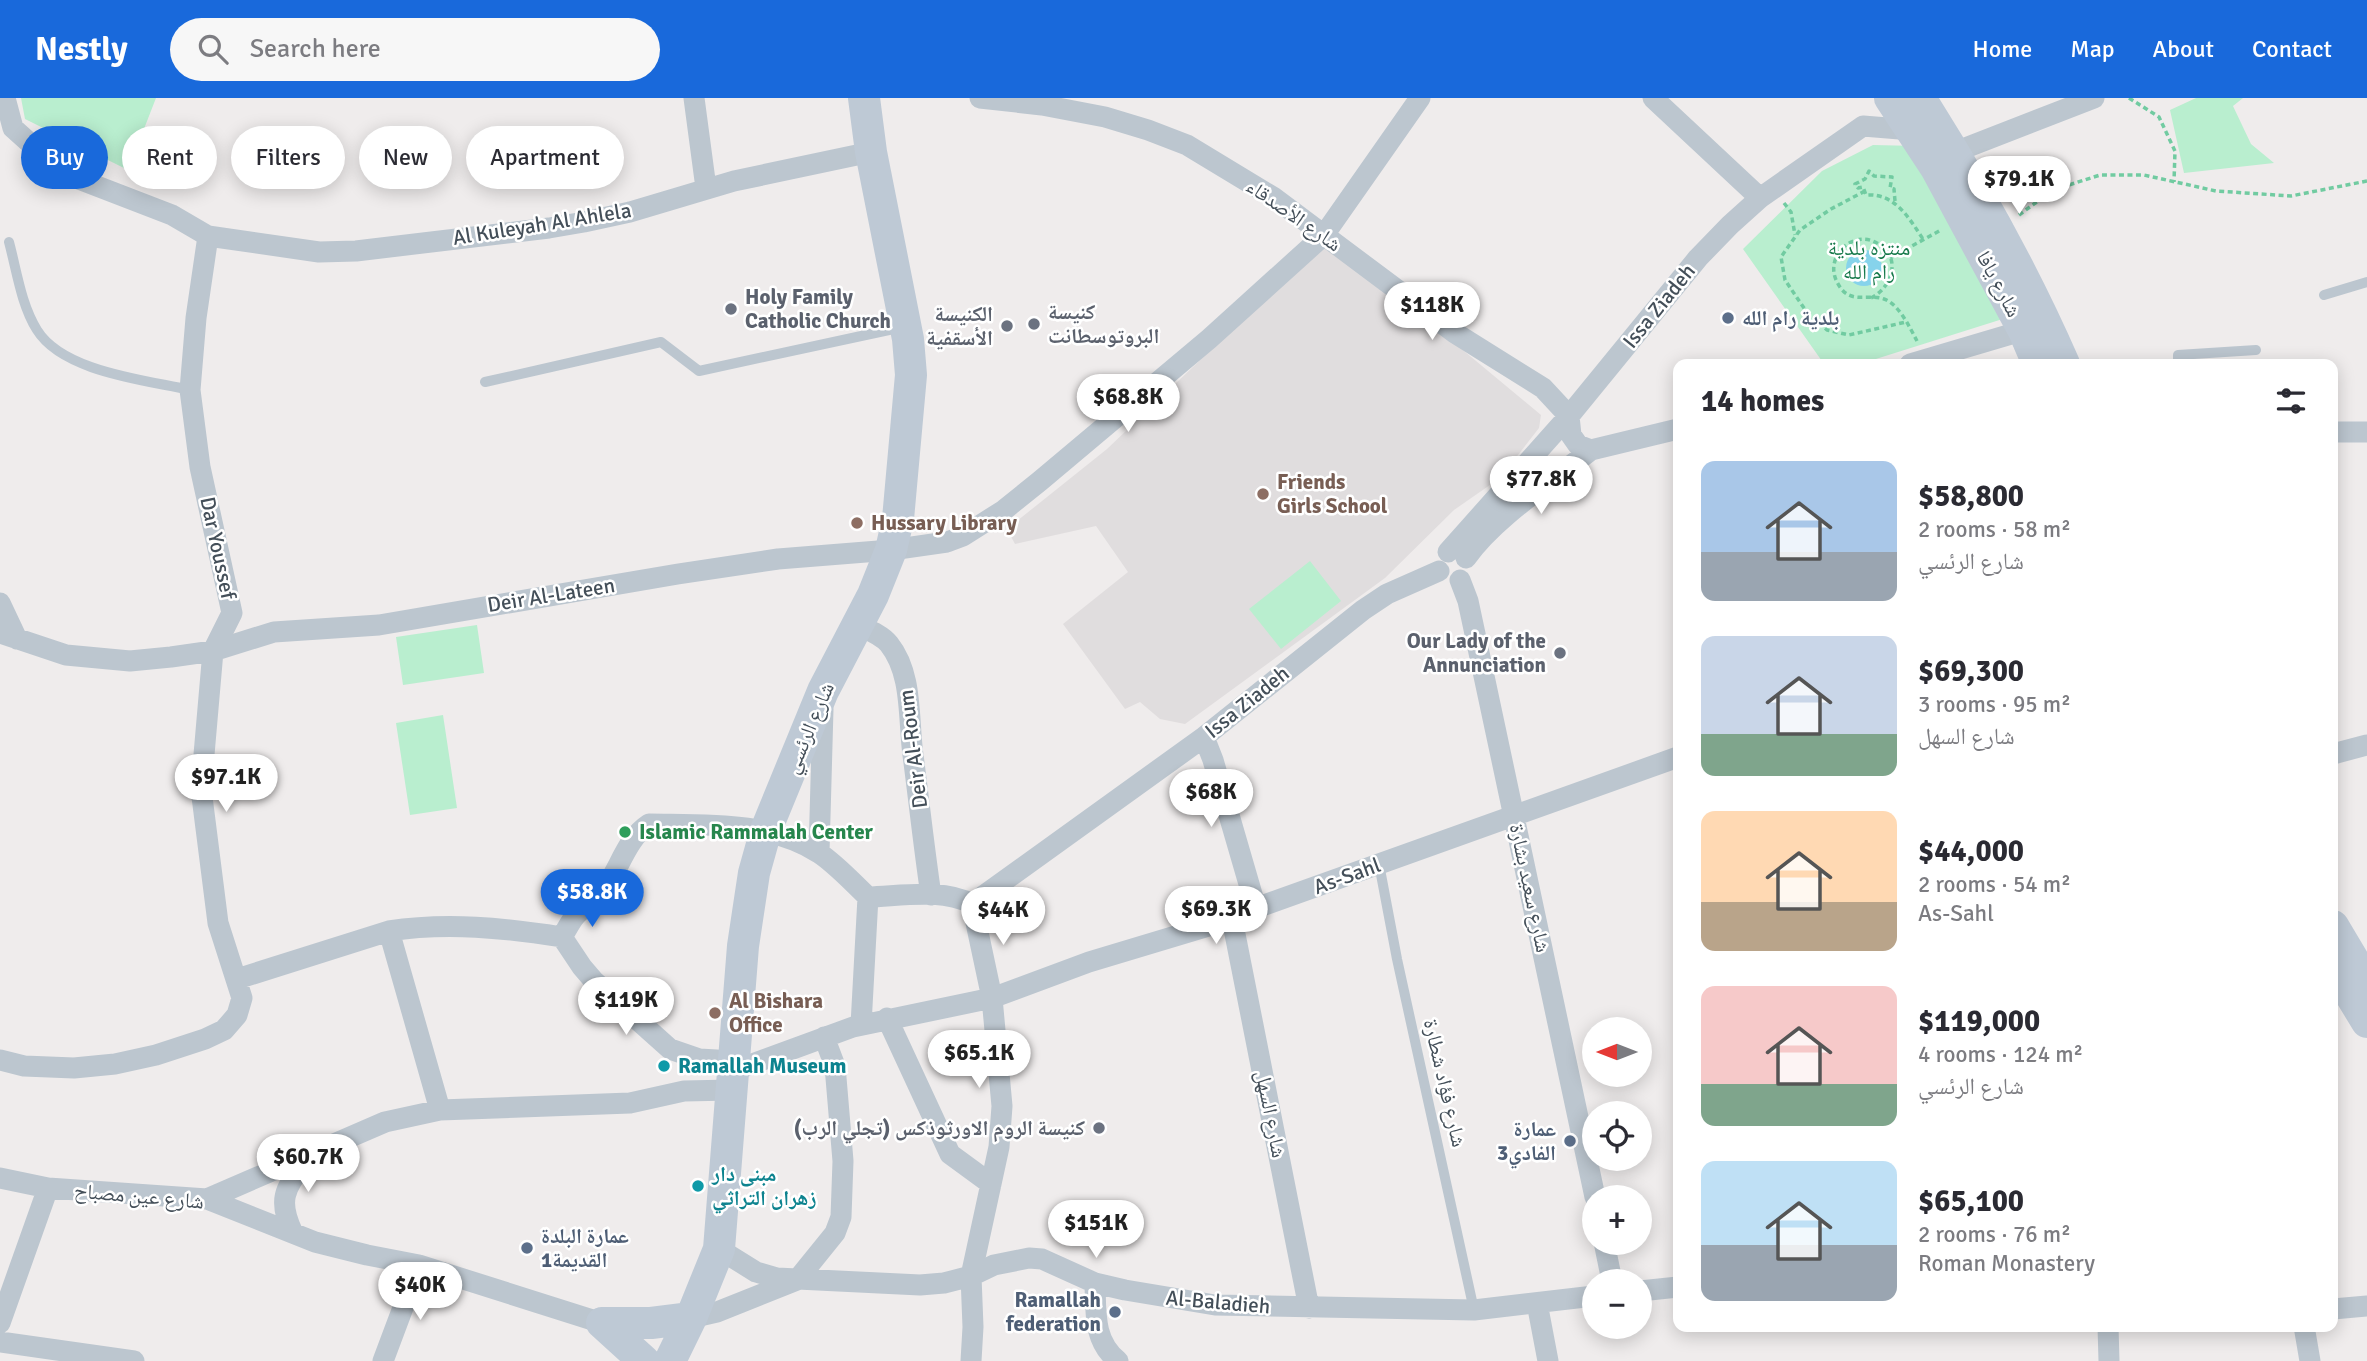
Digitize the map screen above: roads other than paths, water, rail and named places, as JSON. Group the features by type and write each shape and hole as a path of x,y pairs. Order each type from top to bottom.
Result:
{"main road":[{"name":"شارع يافا","path":"1890,98 2035,327 2060,359"},
{"name":"شارع يافا","path":"1920,98 1955,152 1998,231 2035,327 2038,359"},
{"name":"شارع الرئسي","path":"664,1361 691,1318 719,1249 748,900 766,830 823,691 891,550 898,519 911,375 906,327 870,152 871,99"},
{"path":"2338,934 2367,983"},
{"path":"2338,974 2367,1023"},
{"path":"602,1323 651,1323 691,1318"},
{"path":"602,1323 664,1361"}],"street":[{"path":"5,98 13,128 63,173 172,215 208,236"},
{"path":"694,98 706,188"},
{"name":"شارع الأصدقاء","path":"980,98 1042,105 1105,117 1187,145 1273,197 1455,333 1543,388 1569,416 1571,435 1578,444 1599,449"},
{"name":"Deir Al-Lateen","path":"9,636 66,655 130,661 213,651 274,632 379,625 778,559 891,550 963,536 1004,510 1209,340 1324,235 1420,98"},
{"path":"1653,98 1766,193"},
{"path":"1863,126 1877,106 1879,98"},
{"path":"1863,126 1912,130 1955,152 2094,98"},
{"name":"Issa Ziadeh","path":"972,904 1204,737 1363,610 1451,560 1698,258 1766,193 1863,126"},
{"name":"Al Kuleyah Al Ahlela","path":"208,236 319,252 356,251 549,228 630,212 706,188 785,168 870,152"},
{"name":"Dar Youssef","path":"0,1060 24,1066 74,1068 156,1055 224,1030 237,1015 242,998 218,923 201,789 213,651 232,613 200,467 190,390 196,318 208,236"},
{"path":"1928,359 2035,327"},
{"path":"2338,432 2367,432"},
{"path":"1451,560 1474,546 1503,519 1599,449 1673,433"},
{"name":"شارع سعيد بشارة","path":"1451,560 1467,572 1460,580 1468,601 1515,814 1592,1185"},
{"path":"0,603 9,636"},
{"path":"232,613 255,627 274,632"},
{"name":"Deir Al-Roum","path":"857,625 877,634 888,643 896,654 907,686 910,734 931,895"},
{"path":"819,853 823,691"},
{"path":"1204,737 1256,908"},
{"path":"2338,753 2367,744"},
{"name":"As-Sahl","path":"733,1074 861,1025 992,998 1121,951 1232,919 1256,908 1673,759"},
{"path":"562,937 577,914 599,896 631,840 649,824 730,826 766,830 819,853 868,897 931,895 959,898 972,904 992,998 1002,1106 999,1147 971,1276 971,1361"},
{"path":"861,1025 868,897"},
{"name":"شارع السهل","path":"1232,919 1309,1308"},
{"path":"237,979 389,931 434,926 522,931 562,937 594,981 670,1049 733,1074"},
{"path":"389,931 440,1110"},
{"path":"887,1018 950,1154 991,1184"},
{"path":"691,1318 717,1312 797,1280 835,1233 841,1217 843,1161 835,1066 824,1037"},
{"path":"207,1199 385,1122 440,1110 630,1103 684,1091 733,1074"},
{"path":"293,1233 286,1218 286,1189 309,1156"},
{"name":"شارع عين مصباح","path":"0,1178 48,1188 207,1199 315,1242 419,1265 602,1323"},
{"path":"0,1323 48,1188"},
{"name":"Al-Baladieh","path":"719,1249 756,1272 797,1280 920,1285 944,1283 971,1276 994,1265 1029,1258 1042,1259 1095,1283 1153,1296 1215,1305 1475,1311 1582,1297"},
{"path":"383,1361 419,1265"},
{"path":"1095,1283 1097,1329 1106,1349 1118,1361"},
{"path":"1652,1290 1673,1288"},
{"path":"1537,1303 1548,1361"},
{"path":"2338,1308 2367,1306"},
{"path":"2108,1332 2109,1361"},
{"path":"2305,1332 2310,1361"},
{"path":"0,1342 134,1361"}],"lane":[{"path":"9,242 26,306 38,332 48,343 68,357 92,367 190,390"},
{"path":"2324,296 2367,282"},
{"path":"485,382 661,342 699,371 906,327"},
{"path":"2178,359 2178,355 2256,349"},
{"name":"شارع فؤاد شطارة","path":"1380,864 1397,959 1475,1311"}],"water":[{"path":"1864,250 1876,256 1882,268 1876,280 1864,286 1852,280 1846,268 1852,256"}],"place":[{"name":"Holy Family Catholic Church","path":"731,309"},
{"name":"بلدية رام الله","path":"1728,318"},
{"name":"كنيسة البروتوسطانت","path":"1034,324"},
{"name":"الكنيسة الأسقفية","path":"1007,326"},
{"name":"Friends Girls School","path":"1263,494"},
{"name":"Hussary Library","path":"857,523"},
{"name":"Our Lady of the Annunciation","path":"1560,653"},
{"name":"Islamic Rammalah Center","path":"625,832"},
{"name":"Al Bishara Office","path":"715,1013"},
{"name":"Ramallah Museum","path":"664,1066"},
{"name":"كنيسة الروم الاورثوذكس (تجلي الرب)","path":"1099,1128"},
{"name":"عمارة الفادي3","path":"1570,1141"},
{"name":"مبنى دار زهران التراثي","path":"698,1186"},
{"name":"عمارة البلدة القديمة1","path":"527,1248"},
{"name":"Ramallah federation","path":"1115,1312"}],"park label":[{"name":"منتزه بلدية رام الله","path":"1869,260"}]}
